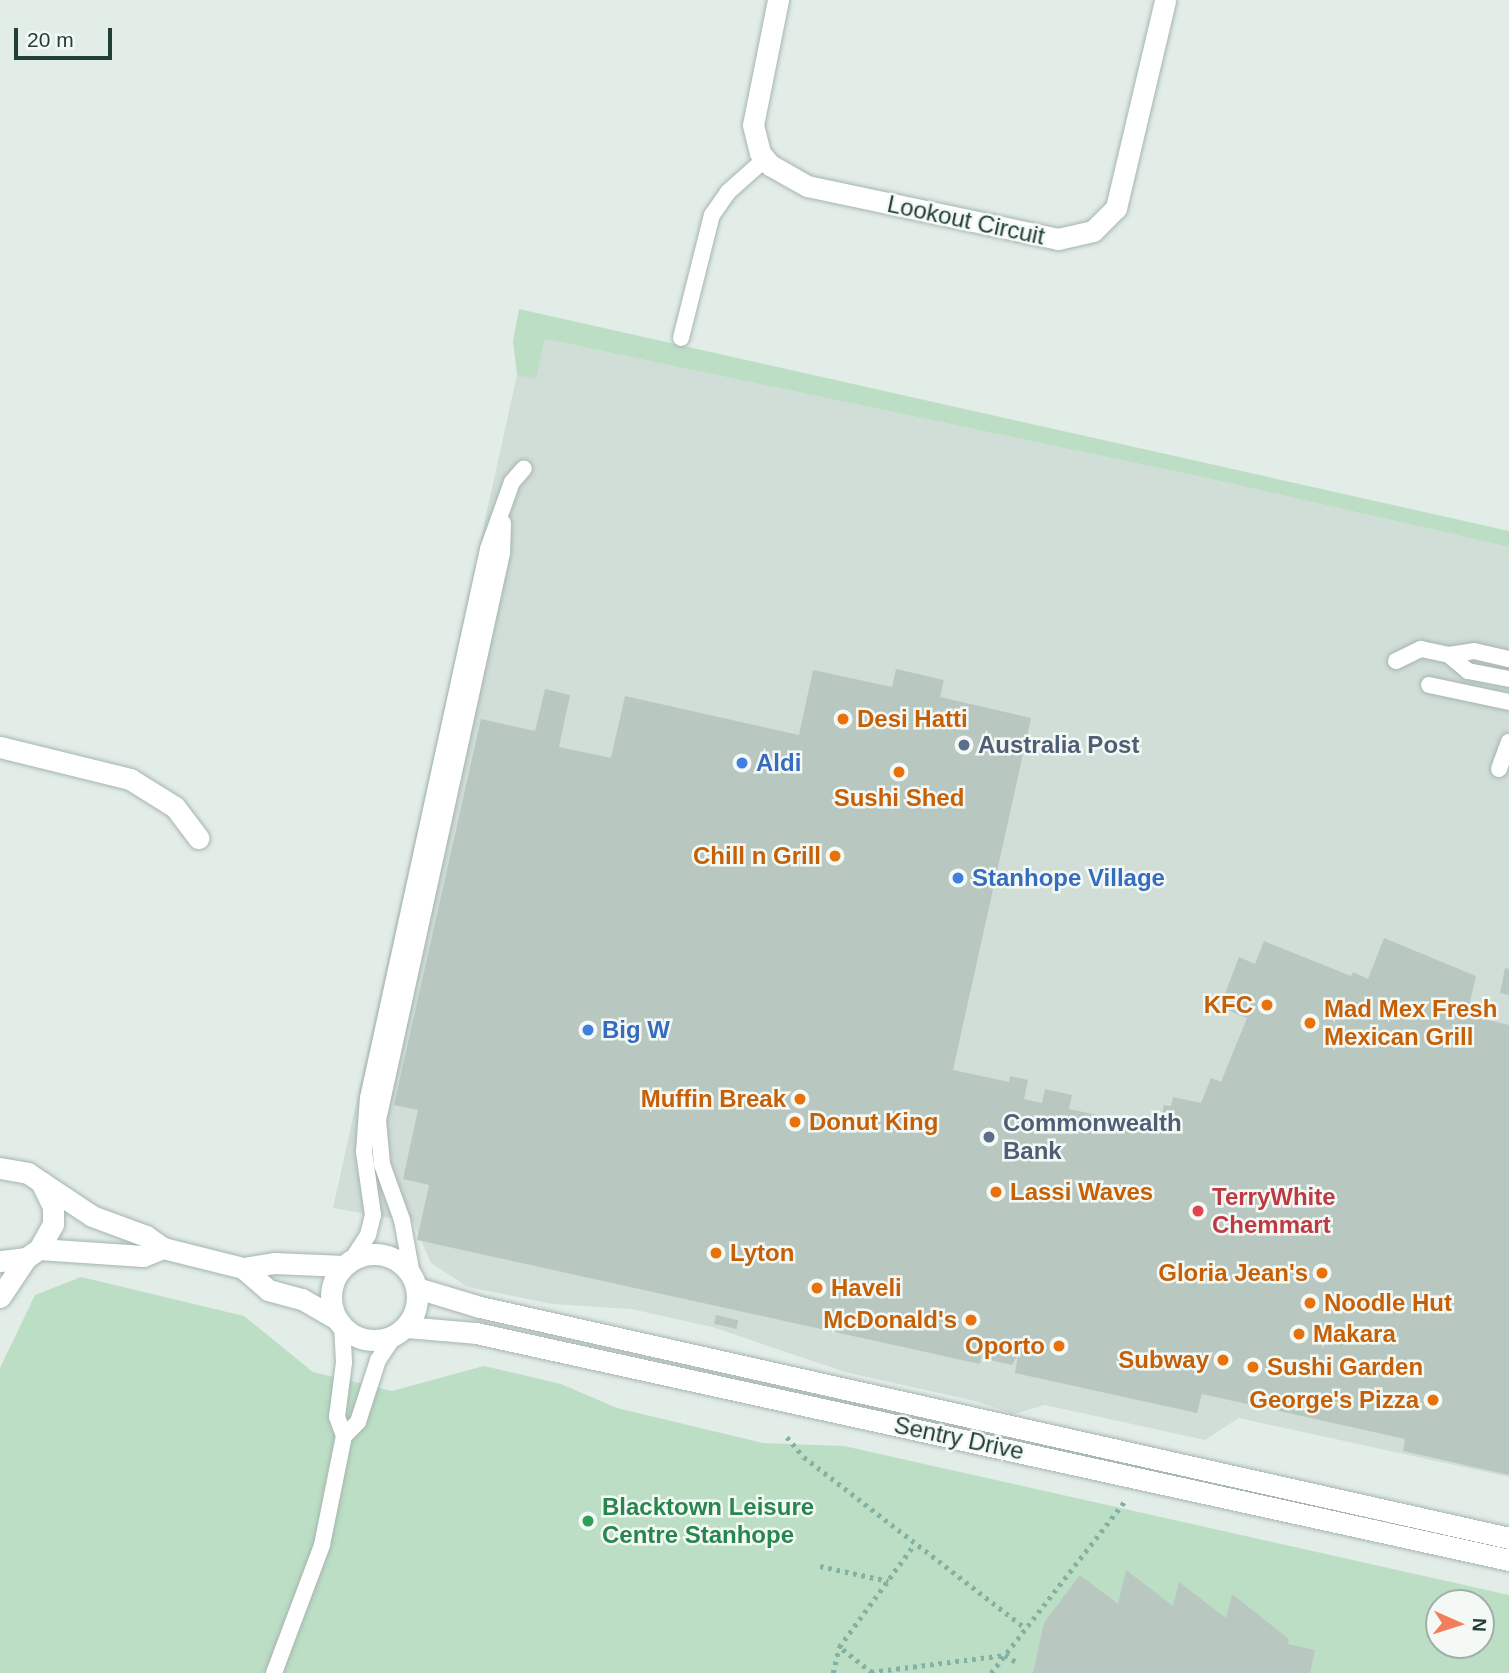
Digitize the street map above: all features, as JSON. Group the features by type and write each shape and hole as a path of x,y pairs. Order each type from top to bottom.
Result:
{"street":[{"path":"765,159 753,125 778,0"},
{"name":"Lookout Circuit","path":"765,159 781,175 807,186 1048,238 1081,237 1107,220 1123,190 1165,0"},
{"path":"0,747 130,779 175,807 198,838"},
{"path":"0,1168 28,1173 92,1216 146,1236 163,1248 243,1268 274,1263 348,1262 380,1254 395,1259 414,1282 413,1317 400,1332 366,1340 302,1299 268,1290 243,1268"},
{"path":"0,1297 53,1224 53,1207 41,1182"},
{"path":"0,1261 32,1254 95,1250 143,1256 163,1248"},
{"path":"339,1323 331,1289 348,1262"},
{"name":"Sentry Drive","path":"414,1282 494,1310 1509,1538"},
{"name":"Sentry Drive","path":"400,1332 476,1333 1509,1560"}],"lane":[{"path":"681,338 712,215 728,192 765,159"},
{"path":"348,1262 368,1235 373,1215 364,1152 368,1098 488,549 503,514 512,482 524,468"},
{"path":"414,1282 402,1220 383,1164 378,1121 502,553 503,514"},
{"path":"1396,661 1421,649 1449,655 1474,651 1509,659"},
{"path":"1449,655 1468,671 1509,679"},
{"path":"1429,685 1509,702"},
{"path":"1499,769 1509,742"},
{"path":"339,1323 344,1362 337,1418 344,1437"},
{"path":"274,1673 321,1545 344,1437 358,1422 378,1360 400,1332"}],"path":[{"path":"787,1437 804,1457 1025,1628"},
{"path":"991,1673 1129,1490"},
{"path":"833,1673 839,1647 915,1545"},
{"path":"820,1566 888,1581"},
{"path":"839,1647 872,1673 1005,1655 1016,1662"}],"shaded area":[{"name":"Stanhope Village","path":"545,339 1207,478 1509,547 1509,1477 1239,1418 1205,1440 1045,1405 1013,1414 975,1401 845,1372 712,1327 631,1309 552,1304 468,1287 431,1263 413,1222 333,1208 517,375 536,378"}],"green space":[{"path":"519,309 1509,531 1509,547 1207,478 545,339 536,379 517,375 513,341"},
{"name":"Blacktown Leisure Centre Stanhope","path":"81,1277 244,1316 313,1372 392,1391 484,1366 561,1384 617,1408 763,1443 844,1446 1482,1589 1425,1589 1425,1659 1495,1659 1495,1592 1509,1595 1509,1673 0,1673 0,1368 35,1295"}],"building":[{"path":"896,669 944,680 940,697 1031,718 953,1070 1009,1082 1010,1076 1028,1080 1024,1099 1042,1103 1045,1089 1072,1095 1069,1109 1166,1130 1160,1124 1164,1105 1171,1106 1173,1097 1201,1103 1211,1078 1221,1082 1247,1018 1220,1007 1239,957 1255,964 1264,941 1351,976 1353,972 1368,979 1384,938 1476,976 1467,1015 1509,1025 1509,1475 1403,1451 1405,1439 1202,1394 1197,1413 1015,1373 1018,1354 1012,1365 985,1359 988,1347 983,1346 980,1364 417,1240 429,1185 403,1179 418,1110 394,1105 481,719 535,731 545,689 570,695 559,747 611,758 625,696 799,735 813,670 892,687"},
{"path":"1505,968 1509,969 1509,995 1500,993"},
{"path":"716,1315 738,1320 736,1329 714,1324"},
{"path":"1126,1570 1173,1606 1179,1582 1226,1618 1232,1594 1289,1639 1288,1644 1315,1650 1310,1673 1033,1673 1044,1623 1080,1575 1118,1604"}],"place":[{"name":"Desi Hatti","path":"843,719"},
{"name":"Australia Post","path":"964,745"},
{"name":"Aldi","path":"742,763"},
{"name":"Sushi Shed","path":"899,772"},
{"name":"Chill n Grill","path":"835,856"},
{"name":"Stanhope Village","path":"958,878"},
{"name":"KFC","path":"1267,1005"},
{"name":"Mad Mex Fresh Mexican Grill","path":"1310,1023"},
{"name":"Big W","path":"588,1030"},
{"name":"Muffin Break","path":"800,1099"},
{"name":"Donut King","path":"795,1122"},
{"name":"Commonwealth Bank","path":"989,1137"},
{"name":"Lassi Waves","path":"996,1192"},
{"name":"TerryWhite Chemmart","path":"1198,1211"},
{"name":"Lyton","path":"716,1253"},
{"name":"Gloria Jean's","path":"1322,1273"},
{"name":"Haveli","path":"817,1288"},
{"name":"Noodle Hut","path":"1310,1303"},
{"name":"McDonald's","path":"971,1320"},
{"name":"Makara","path":"1299,1334"},
{"name":"Oporto","path":"1059,1346"},
{"name":"Subway","path":"1223,1360"},
{"name":"Sushi Garden","path":"1253,1367"},
{"name":"George's Pizza","path":"1433,1400"},
{"name":"Blacktown Leisure Centre Stanhope","path":"588,1521"}]}
